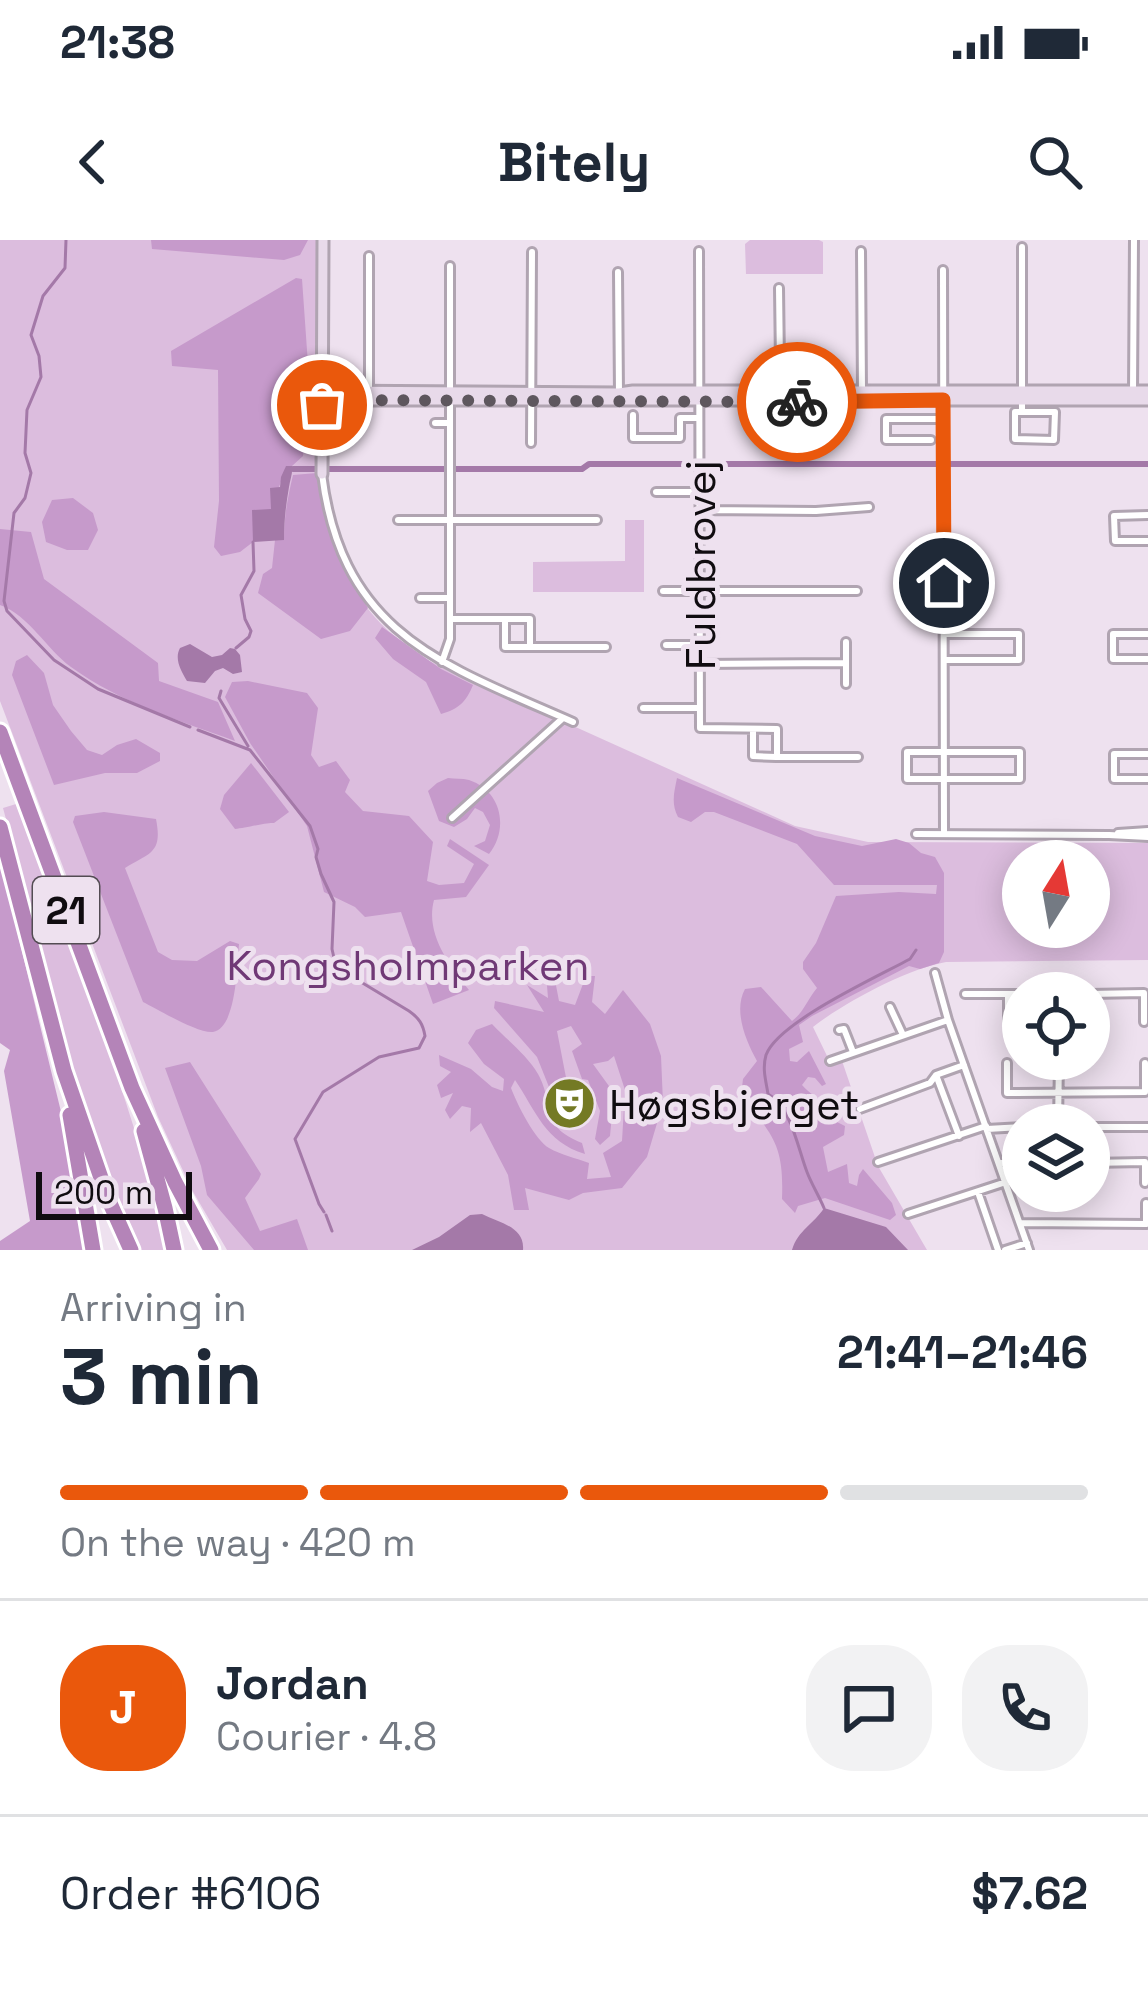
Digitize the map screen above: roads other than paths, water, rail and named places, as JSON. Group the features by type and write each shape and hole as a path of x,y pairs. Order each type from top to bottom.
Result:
{"highway":[{"name":"21","path":"0,732 132,1088 211,1250"},
{"name":"21","path":"0,826 64,1071 130,1250"},
{"path":"64,1071 93,1250"},
{"path":"132,1088 174,1250"}],"street":[{"path":"323,240 322,474 333,529 352,574 386,620 413,644 573,722"},
{"path":"1133,396 1134,240"},
{"path":"1022,248 1022,401 1015,412 1015,440 1054,440 1054,412 1022,401"},
{"path":"861,250 862,397"},
{"name":"Fuldbrovej","path":"699,251 700,728 753,729"},
{"path":"531,443 532,252"},
{"path":"369,256 369,396"},
{"path":"442,662 450,639 450,266"},
{"path":"943,270 944,834"},
{"path":"618,272 619,397"},
{"path":"779,288 781,440"},
{"path":"322,396 943,396 1022,401 1133,396 1148,391"},
{"path":"1133,396 1148,400"},
{"path":"633,415 633,438 680,438 680,418 699,418"},
{"path":"931,440 886,440 886,418 943,419"},
{"path":"435,423 449,423"},
{"path":"656,492 699,492"},
{"path":"699,510 869,507"},
{"path":"1148,515 1114,516 1115,541 1148,541"},
{"path":"398,520 597,520"},
{"path":"663,591 857,591"},
{"path":"420,598 450,598"},
{"path":"450,619 530,619 530,647"},
{"path":"505,619 505,647 607,647"},
{"path":"944,634 1019,634 1019,660 944,660"},
{"path":"1148,634 1113,634 1113,658 1148,659"},
{"path":"846,642 846,684"},
{"path":"666,645 700,645"},
{"path":"700,664 846,663"},
{"path":"643,708 700,708"},
{"path":"452,818 563,718"},
{"path":"777,757 778,729 753,729 753,756 777,757 858,757"},
{"path":"907,752 1020,752 1020,779 944,779 907,779 907,752"},
{"path":"1148,754 1114,754 1114,779 1148,779"},
{"path":"916,834 1148,834"},
{"path":"935,973 1002,1171"},
{"path":"1110,994 1144,993 1144,1022"},
{"path":"965,994 1002,994"},
{"path":"890,1007 903,1035"},
{"path":"830,1061 948,1020"},
{"path":"839,1030 844,1029 853,1052"},
{"path":"1006,1080 1006,1093 1145,1092 1145,1063"},
{"path":"860,1109 964,1065"},
{"path":"936,1075 959,1136"},
{"path":"1058,1080 1058,1104"},
{"path":"1110,1127 1148,1127"},
{"path":"878,1162 987,1128 1002,1128"},
{"path":"1110,1162 1145,1162 1145,1183"},
{"path":"908,1214 1002,1183"},
{"path":"978,1192 1002,1250 1028,1247 1017,1212"},
{"path":"1021,1223 1145,1224 1146,1203"}],"waterway":[{"path":"66,240 65,268 43,296 31,335 41,377 27,410 25,453 31,473 25,498 14,513 4,601 7,611 54,660 98,689 190,727"},
{"path":"293,469 1148,464"},
{"path":"236,648 251,631 241,595 254,571 253,542"},
{"path":"221,691 219,698 248,746"},
{"path":"198,730 250,750 310,826 321,874 334,902 336,967 409,1011 424,1032 419,1048 379,1057 323,1092 295,1139 324,1212"},
{"path":"824,1208 788,1118 768,1094 766,1055 774,1042 808,1015 910,959 916,950"},
{"path":"326,1215 332,1231"}],"place":[{"name":"Høgsbjerget","path":"570,1104"}],"park label":[{"name":"Kongsholmparken","path":"408,965"}]}
